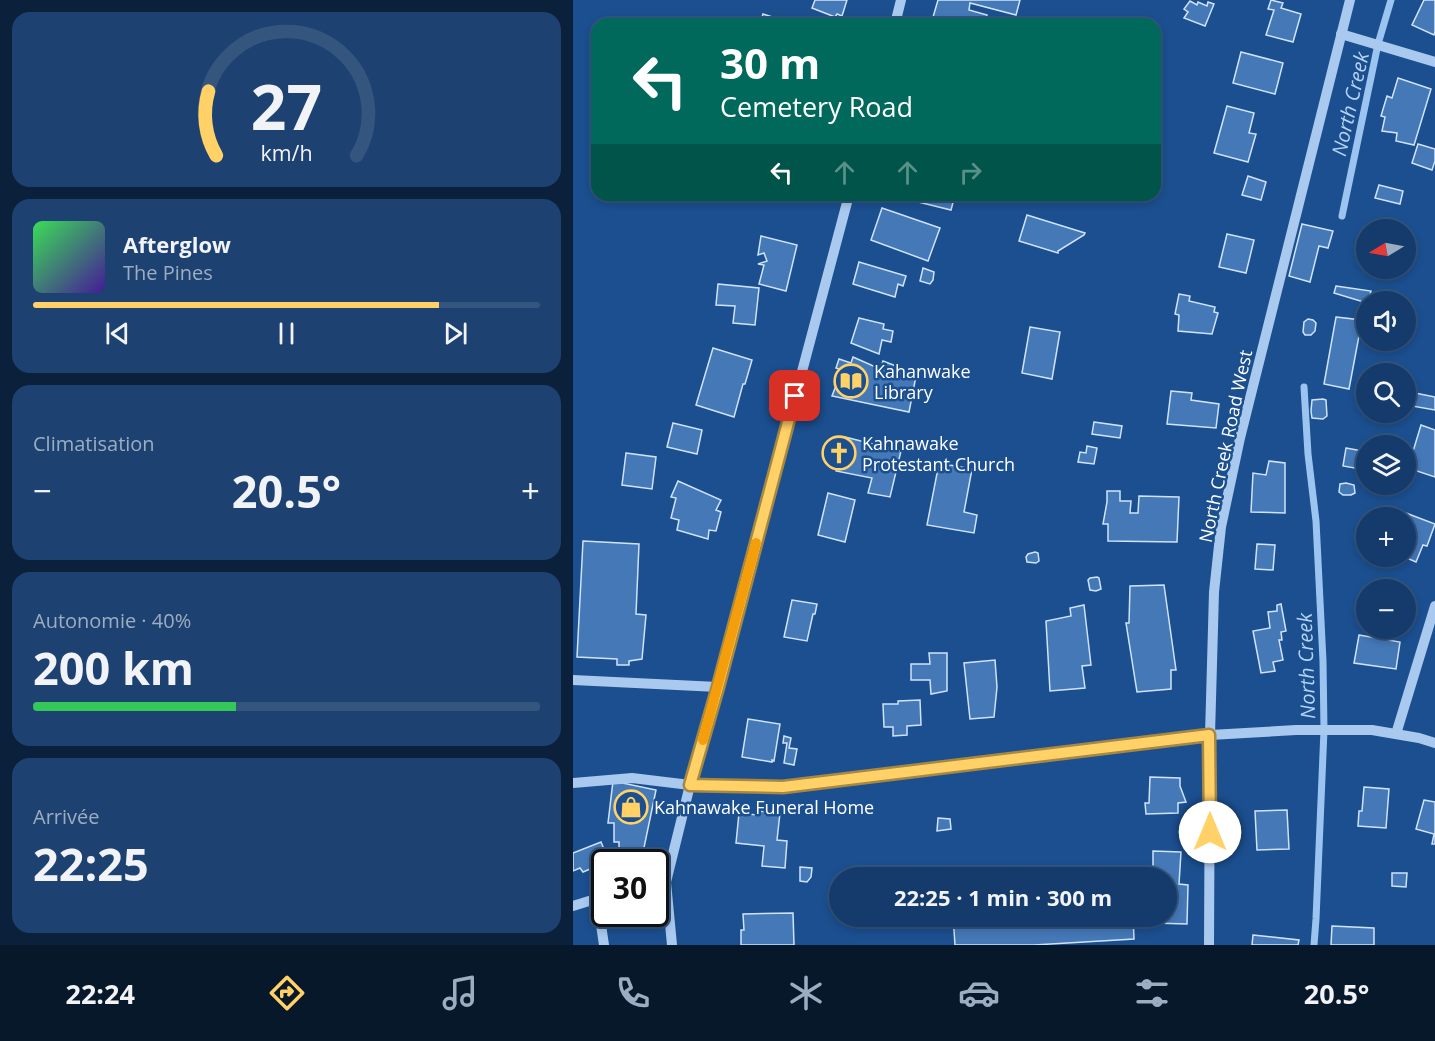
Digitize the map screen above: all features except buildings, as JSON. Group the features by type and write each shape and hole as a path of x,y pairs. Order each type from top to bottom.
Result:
{"street":[{"path":"896,18 901,0"},
{"name":"North Creek Road West","path":"1209,945 1209,735 1214,592 1221,527 1240,438 1350,0"},
{"path":"1341,34 1435,62"},
{"path":"669,856 718,687 847,201"},
{"path":"1396,734 1435,606"},
{"path":"573,680 718,687"},
{"path":"573,783 632,778 690,785 783,787 1209,735 1296,729 1372,730 1435,743"},
{"path":"573,906 591,900"},
{"path":"603,927 604,945"},
{"path":"669,927 672,945"}],"waterway":[{"name":"North Creek","path":"1342,216 1378,44 1391,0"},
{"name":"North Creek","path":"1304,387 1308,454 1316,521 1323,661 1324,730 1314,945"}],"slow traffic":[{"path":"703,740 756,543"}],"place":[{"name":"Kahanwake Library","path":"851,381"},
{"name":"Kahnawake Protestant Church","path":"839,453"},
{"name":"Kahnawake Funeral Home","path":"631,807"}],"route":[{"path":"795,396 690,785 783,787 1209,735 1210,832"}]}
